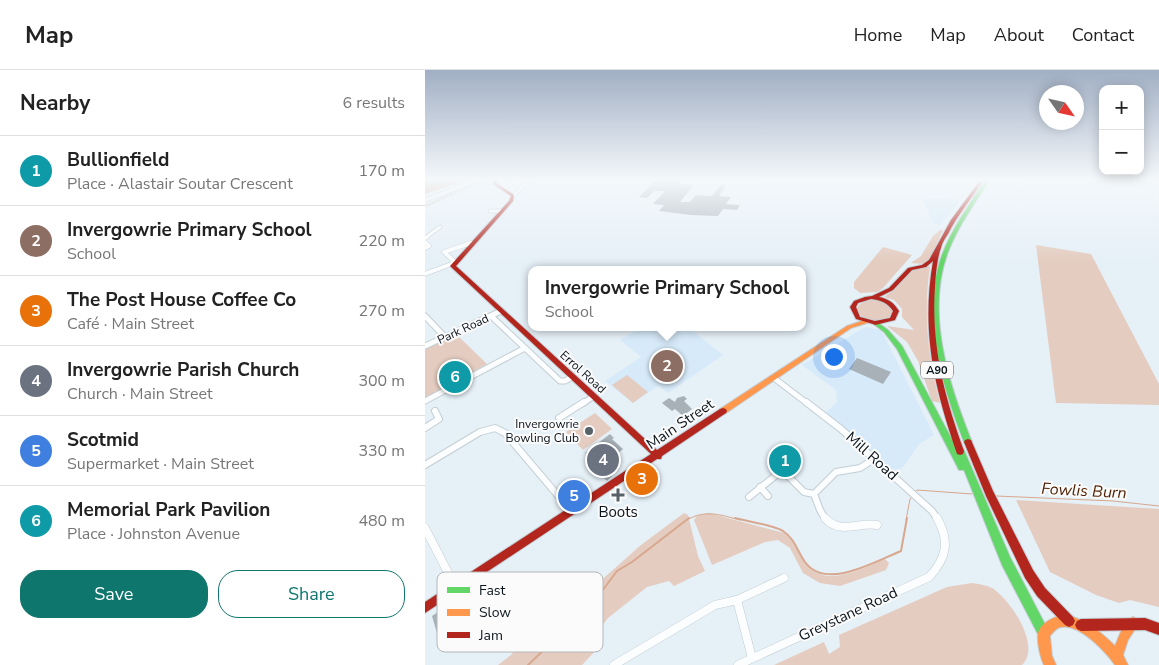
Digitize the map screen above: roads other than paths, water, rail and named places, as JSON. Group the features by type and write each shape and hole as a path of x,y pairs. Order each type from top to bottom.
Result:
{"main road":[{"path":"454,262 505,207"},
{"name":"A90","path":"963,207 953,220 938,249 930,288 931,344 946,408 974,487"},
{"name":"A90","path":"972,207 946,251 938,280 937,307 941,346 957,411 985,486 1033,581 1069,621 1078,625 1117,655 1122,665"},
{"path":"875,297 891,289 910,268 928,264 938,249"},
{"name":"Errol Road","path":"454,262 455,268 658,456"},
{"path":"875,297 891,304 896,311 896,315 889,322 877,324"},
{"name":"Main Street","path":"865,322 853,312 856,302 861,299 875,297"},
{"name":"Main Street","path":"849,327 857,316"},
{"name":"Main Street","path":"480,572 658,456 849,327 865,322 877,324"},
{"path":"877,324 895,339 905,353 939,427 974,487 1026,603 1044,634 1046,657 1050,665"},
{"name":"Main Street","path":"425,608 437,600"},
{"path":"1044,634 1053,623 1069,621"},
{"path":"1078,625 1133,623 1145,624 1159,629"},
{"path":"1117,655 1124,637 1133,623"}],"street":[{"path":"490,211 501,211"},
{"path":"425,248 429,246 425,240 440,226"},
{"path":"425,274 454,262 444,252 471,243"},
{"name":"Park Road","path":"425,346 501,311"},
{"path":"425,316 445,337"},
{"path":"491,316 560,381 565,381 572,377"},
{"path":"425,401 525,348"},
{"name":"Mill Road","path":"774,378 841,429 914,494 942,524 946,536 946,551"},
{"path":"559,418 594,396"},
{"path":"425,428 439,419 435,411"},
{"path":"425,465 480,432 495,428 505,433 572,512"},
{"path":"814,494 836,472 860,468 874,459"},
{"path":"749,496 780,472 784,472 803,492 814,494"},
{"path":"760,487 768,496"},
{"path":"814,494 817,509 833,525 841,529 861,523 877,525"},
{"path":"425,528 448,572"},
{"name":"Greystane Road","path":"738,665 929,577 940,567 946,551"},
{"path":"614,665 628,662 709,608 737,600 784,578"},
{"path":"737,600 752,658"}],"waterway":[{"path":"915,492 917,490 972,494"},
{"path":"906,520 910,499 913,496"},
{"name":"Fowlis Burn","path":"996,496 1113,501 1159,506"},
{"path":"687,520 707,514 740,520"},
{"path":"603,590 617,571 632,562 689,518"},
{"path":"735,518 783,531 793,541 805,562 814,570 825,574 852,571 901,551 907,518"},
{"path":"528,665 542,652"}],"place":[{"name":"Invergowrie Primary School","path":"667,366"},
{"name":"Memorial Park Pavilion","path":"455,377"},
{"name":"Invergowrie Bowling Club","path":"589,431"},
{"name":"Invergowrie Parish Church","path":"603,460"},
{"name":"Bullionfield","path":"785,461"},
{"name":"The Post House Coffee Co","path":"642,479"},
{"name":"Boots","path":"618,495"},
{"name":"Scotmid","path":"574,496"}]}
